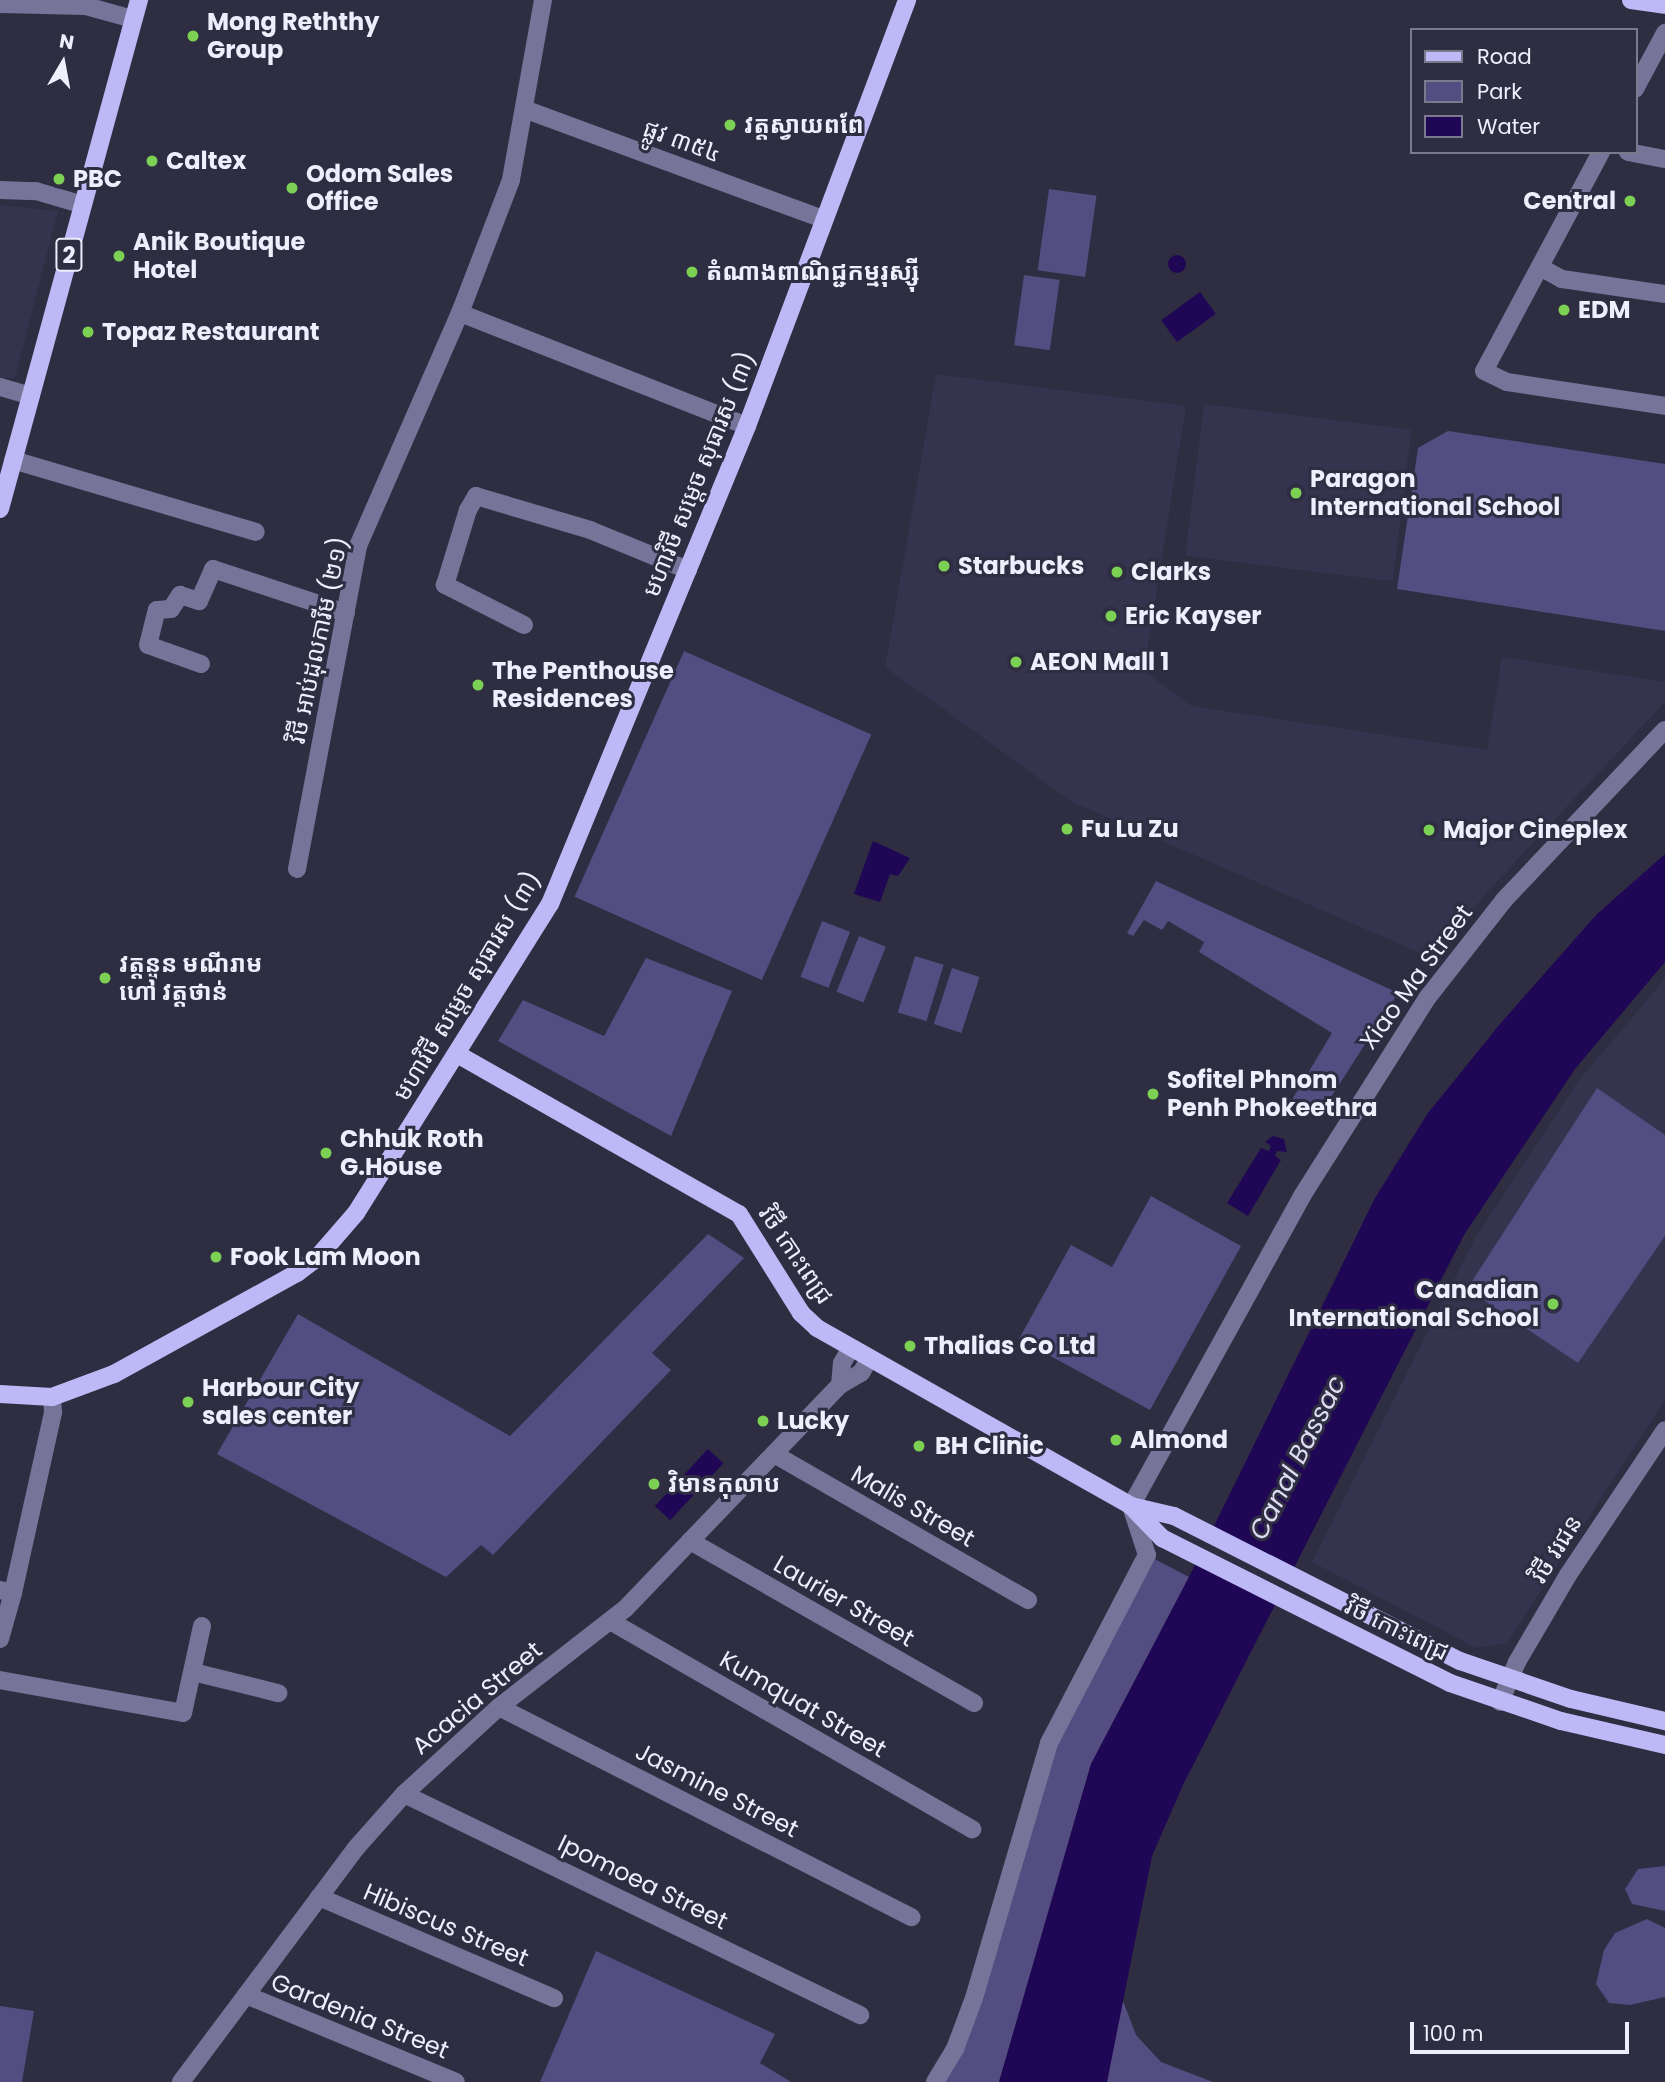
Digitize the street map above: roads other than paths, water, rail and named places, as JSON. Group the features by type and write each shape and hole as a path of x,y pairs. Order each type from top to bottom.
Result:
{"main road":[{"name":"2","path":"0,509 139,0"},
{"name":"មហាវិថី សម្តេច សុធារស (៣)","path":"0,1394 52,1397 114,1374 317,1258 356,1213 550,904 747,426 907,0"},
{"path":"1631,0 1665,5"},
{"name":"វិថី កោះពេជ្រ","path":"457,1054 739,1214 801,1313 851,1348 1131,1506 1174,1516 1460,1661 1508,1679 1665,1721"},
{"name":"វិថី កោះពេជ្រ","path":"1131,1506 1162,1538 1427,1673 1500,1702 1665,1745"}],"street":[{"name":"វិថី អាប់ដុលការីម (២១)","path":"297,869 358,546 460,313 511,180 543,0"},
{"path":"0,4 86,6 133,19"},
{"path":"1637,85 1665,33"},
{"name":"ផ្លូវ ៣៥៤","path":"524,109 823,219"},
{"path":"1600,154 1484,371 1507,382 1665,406"},
{"path":"1637,154 1665,159"},
{"path":"0,190 36,191 83,205"},
{"path":"1540,267 1562,279 1665,294"},
{"path":"460,313 747,426"},
{"path":"0,387 31,396"},
{"path":"13,460 256,532"},
{"path":"524,625 445,585 468,510 476,496 590,530 688,570"},
{"path":"201,664 148,645 158,610 171,609 180,595 199,601 213,569 346,613"},
{"name":"Xiao Ma Street","path":"1131,1506 1303,1196 1427,997 1504,900 1665,730"},
{"path":"841,1385 842,1363 851,1348"},
{"name":"Acacia Street","path":"181,2082 319,1897 404,1794 499,1707 610,1622 841,1385 861,1373 869,1359"},
{"path":"0,1639 7,1591 50,1425 52,1397"},
{"name":"វិថី វរជន","path":"1500,1702 1508,1679 1597,1528 1664,1433"},
{"name":"Malis Street","path":"774,1454 1028,1600"},
{"path":"935,2082 955,2049 990,1948 1049,1743 1147,1555 1131,1506"},
{"name":"Laurier Street","path":"690,1541 974,1703"},
{"name":"Kumquat Street","path":"610,1622 972,1829"},
{"path":"0,1680 177,1714 187,1706 202,1626"},
{"path":"193,1672 278,1693"},
{"name":"Jasmine Street","path":"499,1707 912,1917"},
{"name":"Ipomoea Street","path":"404,1794 860,2015"},
{"name":"Hibiscus Street","path":"319,1897 554,1998"},
{"name":"Gardenia Street","path":"246,1995 456,2082"}],"water":[{"path":"1177,255 1183,258 1186,264 1183,270 1177,273 1171,270 1168,264 1171,258"},
{"path":"1200,292 1216,314 1177,342 1161,320"},
{"path":"873,841 910,858 898,876 890,874 880,902 854,894"},
{"name":"Canal Bassac","path":"1665,854 1665,962 1575,1069 1464,1235 1183,1785 1152,1856 1107,2082 999,2082 1091,1764 1189,1577 1375,1198 1428,1113 1500,1024 1597,914"},
{"path":"1273,1136 1284,1139 1287,1152 1277,1151 1275,1156 1281,1160 1248,1216 1227,1203 1261,1148 1269,1151 1271,1146 1265,1142"},
{"path":"708,1449 723,1463 670,1520 655,1506"}],"place":[{"name":"Mong Reththy Group","path":"193,36"},
{"name":"វត្តស្វាយពពែ","path":"730,125"},
{"name":"Caltex","path":"152,161"},
{"name":"PBC","path":"59,179"},
{"name":"Odom Sales Office","path":"292,188"},
{"name":"Central","path":"1630,201"},
{"name":"Anik Boutique Hotel","path":"119,256"},
{"name":"តំណាងពាណិជ្ជកម្មរុស្ស៊ី","path":"692,272"},
{"name":"EDM","path":"1564,310"},
{"name":"Topaz Restaurant","path":"88,332"},
{"name":"Paragon International School","path":"1296,493"},
{"name":"Starbucks","path":"944,566"},
{"name":"Clarks","path":"1117,572"},
{"name":"Eric Kayser","path":"1111,616"},
{"name":"AEON Mall 1","path":"1016,662"},
{"name":"The Penthouse Residences","path":"478,685"},
{"name":"Fu Lu Zu","path":"1067,829"},
{"name":"Major Cineplex","path":"1429,830"},
{"name":"វត្តនួន មណីរាម ហៅ វត្តថាន់","path":"105,978"},
{"name":"Sofitel Phnom Penh Phokeethra","path":"1153,1094"},
{"name":"Chhuk Roth G.House","path":"326,1153"},
{"name":"Fook Lam Moon","path":"216,1257"},
{"name":"Canadian International School","path":"1553,1304"},
{"name":"Thalias Co Ltd","path":"910,1346"},
{"name":"Harbour City sales center","path":"188,1402"},
{"name":"Lucky","path":"763,1421"},
{"name":"Almond","path":"1116,1440"},
{"name":"BH Clinic","path":"919,1446"},
{"name":"វិមានកុលាប","path":"654,1484"}]}
